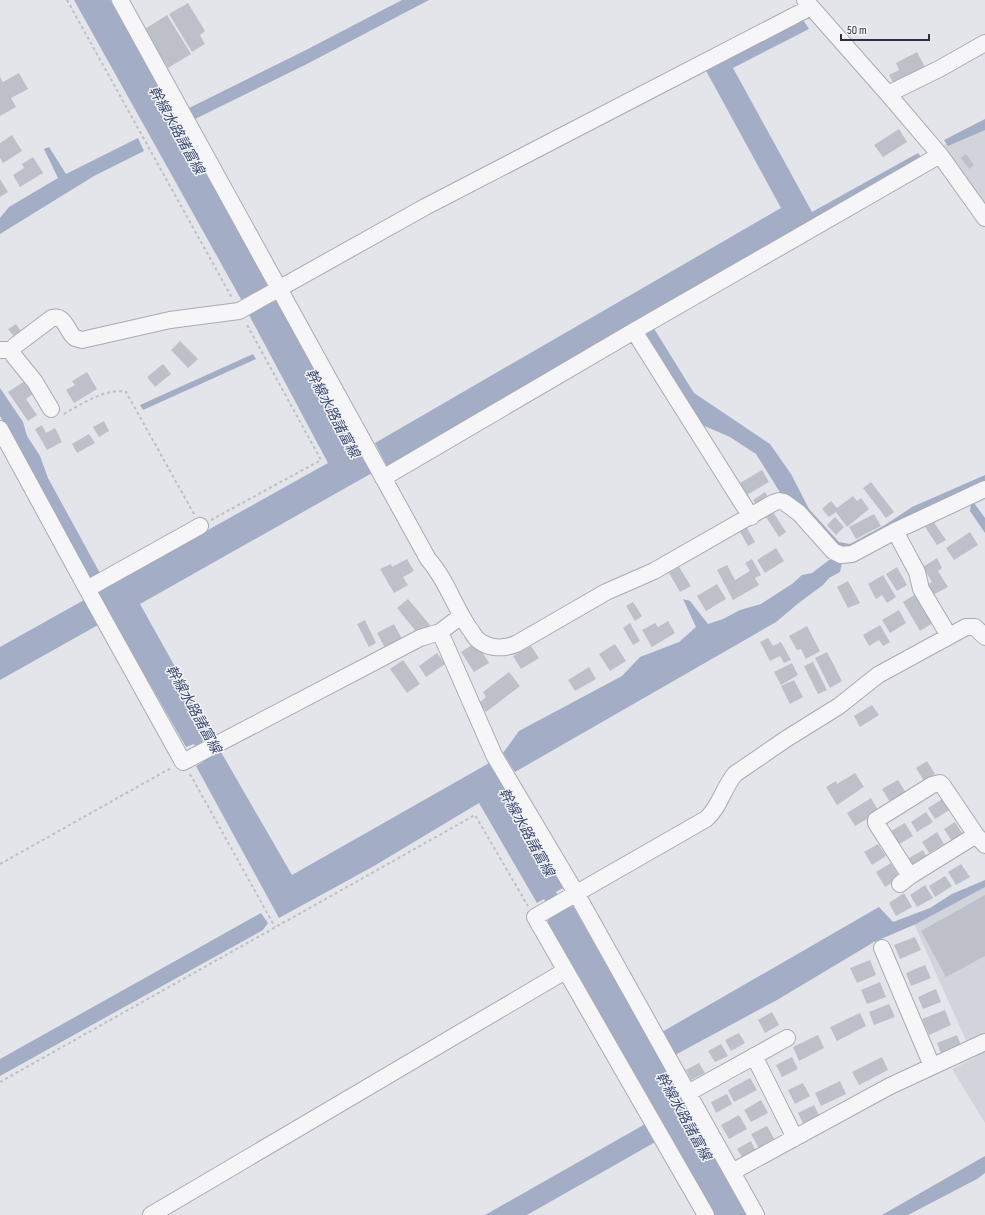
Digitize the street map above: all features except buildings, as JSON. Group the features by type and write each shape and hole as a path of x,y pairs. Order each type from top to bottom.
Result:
{"street":[{"path":"120,0 273,293 373,459 428,559 436,568 461,616 478,640 492,647 506,648 516,644 606,592 654,571 751,517 773,503 784,502 799,513 837,553 852,554 895,530 974,494"},
{"path":"51,409 35,382 14,356 6,350 16,345 52,318 57,317 62,320 76,338 82,340 170,320 246,308 425,206 808,3 940,155 985,218"},
{"path":"888,94 939,69 985,43"},
{"path":"383,478 634,331 940,155"},
{"path":"634,331 751,517"},
{"path":"0,429 103,618 189,758 420,638 440,632 461,616"},
{"path":"87,590 200,526"},
{"path":"895,530 916,572 921,589 949,636"},
{"path":"706,1215 565,971 541,913 706,819 716,808 728,782 735,774 786,739 839,706 878,675 966,628 975,627 985,637"},
{"path":"440,632 494,755 569,897 688,1092 756,1215"},
{"path":"940,783 944,786 980,840 905,880 876,823 876,820 932,785 940,783"},
{"path":"882,948 932,1066"},
{"path":"151,1215 565,971"},
{"path":"688,1092 788,1038"},
{"path":"732,1172 890,1086 985,1042"},
{"path":"754,1056 795,1138"}],"path":[{"path":"51,409 58,414 64,414 89,399 119,390 126,392 200,526 321,460 246,308 67,0"},
{"path":"0,864 189,758 276,927"},
{"path":"0,1082 475,814 541,913"}],"shaded area":[{"path":"985,125 985,203 942,146"},
{"path":"985,885 985,1123 952,1069 974,1058 913,922"}],"water":[{"name":"幹線水路諸富線","path":"74,0 110,0 269,286 261,291 269,304 277,300 372,473 140,604 212,733 205,737 214,756 221,752 292,875 491,762 563,888 556,892 565,909 573,906 748,1215 714,1215 547,921 554,915 544,899 537,903 479,803 374,866 279,918 196,766 203,762 194,744 186,747 97,592 328,463 249,315 257,311 250,297 242,301"},
{"path":"402,0 429,0 305,65 195,119 189,108 304,51"},
{"path":"801,17 809,29 733,68 812,212 918,153 921,157 387,466 375,443 781,208 704,67"},
{"path":"985,119 985,130 948,146 944,140"},
{"path":"138,138 144,151 94,176 0,234 0,218 9,207 58,178 44,149 49,147 66,174"},
{"path":"653,327 694,393 770,444 791,474 809,509 839,542 850,544 885,525 912,507 985,475 985,484 974,503 985,518 985,533 970,511 971,504 837,561 842,563 840,572 829,578 823,585 776,622 515,772 503,753 519,731 622,676 640,657 679,642 696,627 683,599 690,601 708,624 723,619 740,610 761,604 792,584 802,575 812,573 829,560 833,560 837,548 781,494 756,454 730,437 700,424 643,333"},
{"path":"253,354 256,359 143,410 140,405"},
{"path":"0,388 23,422 27,436 40,456 48,478 101,575 90,581 0,416"},
{"path":"84,600 98,625 0,680 0,647"},
{"path":"985,880 985,887 916,924 874,942 777,1000 675,1055 662,1032 879,907 893,922 930,908 952,894"},
{"path":"261,913 268,923 263,930 0,1076 0,1059"},
{"path":"647,1123 657,1141 527,1215 485,1215"},
{"path":"985,1156 985,1173 977,1179 908,1215 882,1215"}]}
